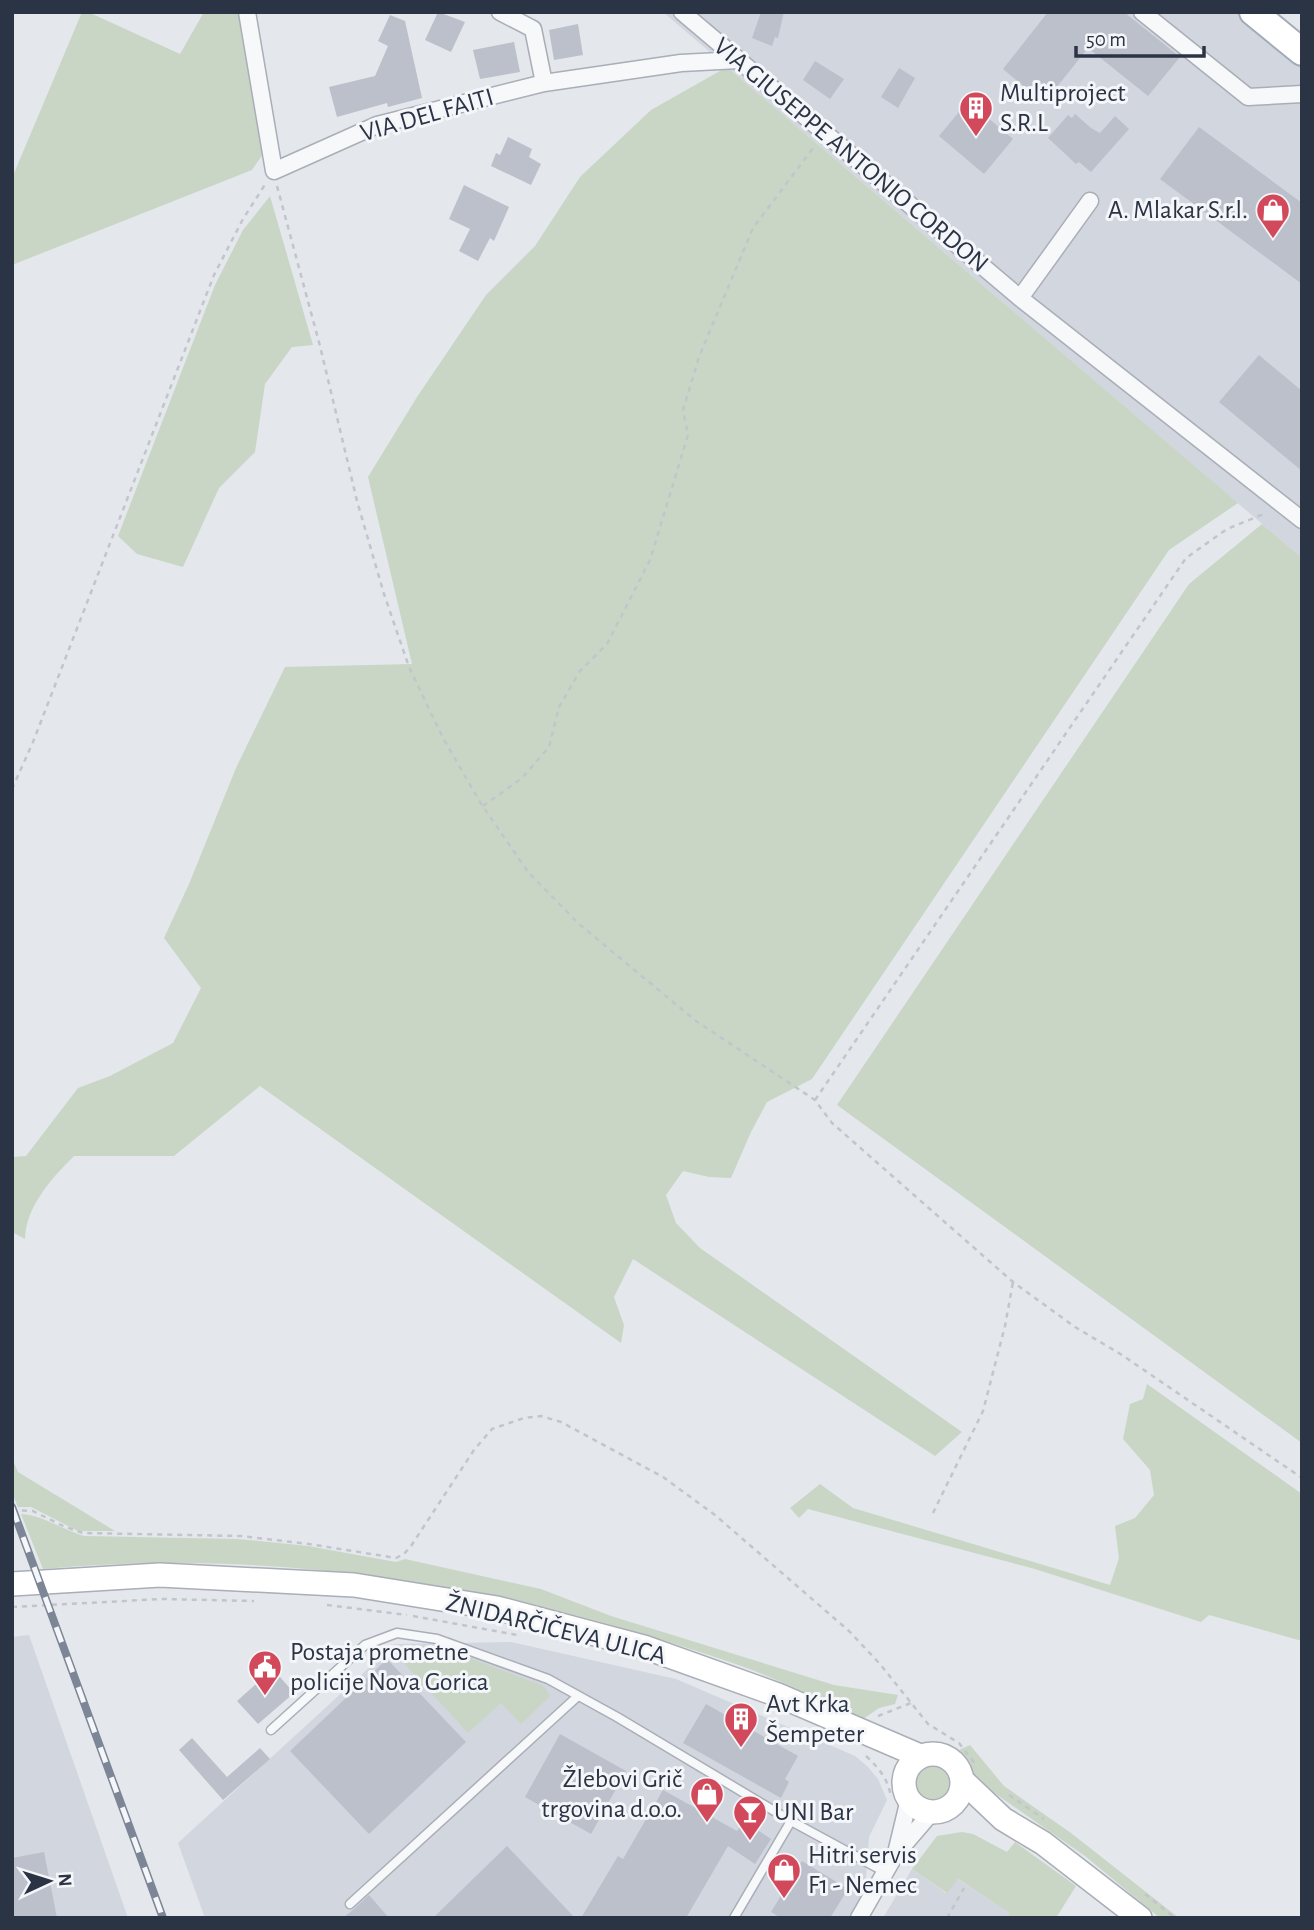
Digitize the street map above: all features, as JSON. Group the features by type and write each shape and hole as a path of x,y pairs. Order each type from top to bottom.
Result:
{"main road":[{"path":"1253,12 1302,52"}],"street":[{"path":"247,12 274,171"},
{"path":"500,12 533,29 544,83"},
{"name":"VIA GIUSEPPE ANTONIO CORDON","path":"682,12 1020,298 1302,520"},
{"path":"1142,12 1248,97 1302,94"},
{"name":"VIA DEL FAITI","path":"274,171 377,125 544,83 681,63 739,60"},
{"path":"1020,298 1090,201"},
{"name":"ŽNIDARČIČEVA ULICA","path":"12,1584 160,1575 354,1585 496,1608 644,1647 866,1726 920,1756 938,1754 947,1757 970,1773 1003,1819"},
{"name":"ŽNIDARČIČEVA ULICA","path":"866,1726 915,1806 1003,1819 1043,1843 1140,1918"},
{"path":"895,1855 908,1767 920,1756"},
{"path":"859,1918 895,1855 959,1795 970,1773"}],"lane":[{"name":"ŽNIDARČIČEVA ULICA","path":"271,1730 365,1645 397,1633 437,1639 548,1679 791,1821 885,1872"},
{"path":"351,1904 578,1696"},
{"path":"734,1918 791,1821"}],"path":[{"path":"483,806 522,778 549,747 559,708 580,671 607,644 650,560 688,435 683,410 699,357 752,228 824,133"},
{"path":"12,789 38,729 214,275 243,219 274,171"},
{"path":"274,171 357,502 384,594 410,667 443,738 483,806 528,872 579,924 696,1021 815,1100 832,1123 1013,1282 1075,1327 1122,1355 1302,1478"},
{"path":"815,1100 1186,558 1227,529 1285,506"},
{"path":"933,1513 983,1411 1005,1326 1013,1282"},
{"path":"12,1510 33,1511 83,1534 241,1536 396,1558 411,1546 474,1450 492,1429 524,1418 541,1416 552,1419 607,1445 663,1477 701,1503 849,1631 880,1664 928,1724 959,1743 970,1773"},
{"path":"866,1726 911,1703"},
{"path":"1003,1792 1052,1824"},
{"path":"947,1918 964,1888"},
{"path":"1136,1888 1175,1918"}],"shaded area":[{"path":"663,12 1242,12 1302,61 1302,558"},
{"path":"29,1635 128,1918 12,1918 12,1637"},
{"path":"511,1642 676,1679 855,1756 878,1779 887,1800 869,1837 865,1891 850,1918 205,1918 178,1843 395,1644"},
{"path":"912,1869 946,1893 957,1879 1011,1913 1007,1918 883,1918"}],"green space":[{"path":"82,12 88,12 180,54 204,12 239,12 263,154 252,170 12,265 12,178"},
{"path":"727,67 1238,503 1169,550 812,1079 767,1102 731,1178 709,1177 683,1171 666,1195 676,1223 700,1248 962,1432 935,1456 633,1259 614,1297 624,1325 621,1343 260,1086 174,1156 74,1156 49,1183 35,1204 26,1227 25,1239 12,1232 12,1157 26,1156 78,1088 110,1076 173,1043 201,988 164,938 236,768 285,667 412,664 368,477 417,397 486,295 535,246 580,177 651,110"},
{"path":"270,196 313,345 292,347 265,384 255,452 219,488 183,567 137,554 118,536 215,285 243,230"},
{"path":"1262,524 1302,558 1302,1443 837,1105 1189,584"},
{"path":"1147,1384 1302,1494 1302,1641 1209,1615 1201,1622 1035,1569 808,1509 799,1518 790,1508 820,1484 853,1508 1110,1585 1119,1558 1115,1526 1135,1518 1154,1495 1150,1470 1123,1439 1130,1404 1143,1399"},
{"path":"12,1458 18,1472 115,1531 78,1531 31,1507 18,1507 12,1493"},
{"path":"21,1514 37,1517 84,1536 238,1539 308,1546 396,1562 405,1559 541,1589 611,1616 834,1685 898,1695 895,1704 879,1708 863,1719 757,1672 638,1633 555,1610 386,1578 301,1568 216,1564 129,1564 43,1569"},
{"path":"402,1646 440,1647 544,1686 550,1696 521,1724 501,1703 468,1733 393,1651"},
{"path":"970,1745 1004,1786 1071,1833 1179,1918 1160,1918 1085,1856 980,1783 959,1750"},
{"path":"933,1767 945,1771 949,1783 945,1795 933,1799 921,1795 917,1783 921,1771"},
{"path":"962,1832 973,1834 1007,1852 1015,1842 1076,1886 1056,1918 1007,1918 1010,1913 958,1879 947,1893 912,1869 937,1836"}],"building":[{"path":"438,12 465,22 451,52 425,40"},
{"path":"761,12 784,12 778,38 775,37 772,46 752,38"},
{"path":"1048,12 1124,12 1180,57 1148,96 1088,48 1044,103 1003,69"},
{"path":"390,15 405,21 422,98 388,107 387,103 337,117 329,87 375,76 388,46 378,41"},
{"path":"578,24 583,55 554,60 549,30"},
{"path":"514,42 520,72 480,79 473,50"},
{"path":"815,61 844,79 830,99 803,80"},
{"path":"899,68 915,78 898,108 881,97"},
{"name":"Multiproject S.R.L","path":"968,101 1013,139 984,174 939,136"},
{"path":"1075,114 1100,133 1115,116 1129,129 1091,172 1079,162 1076,164 1048,138 1068,115 1072,118"},
{"name":"A. Mlakar S.r.l.","path":"1199,127 1302,203 1302,284 1160,179"},
{"path":"508,137 532,149 529,157 541,164 531,185 491,166 496,153 500,155"},
{"path":"464,185 509,207 494,241 490,238 478,261 459,251 470,229 449,219"},
{"path":"1259,355 1302,391 1302,471 1219,402"},
{"path":"387,1659 466,1742 369,1834 290,1751"},
{"name":"Postaja prometne policije Nova Gorica","path":"273,1669 294,1693 258,1724 237,1701"},
{"name":"Avt Krka Šempeter","path":"706,1704 798,1756 785,1779 789,1782 781,1798 683,1743"},
{"path":"560,1734 626,1771 591,1834 525,1797"},
{"path":"192,1738 227,1777 260,1748 270,1759 223,1800 179,1750"},
{"path":"663,1790 737,1831 744,1821 771,1839 755,1864 728,1846 686,1918 581,1918 618,1856 623,1859"},
{"path":"507,1846 575,1918 433,1918 476,1876"},
{"path":"44,1852 57,1918 12,1918 12,1858"},
{"path":"802,1861 848,1889 830,1918 781,1918 771,1912"},
{"path":"369,1895 389,1918 343,1918 354,1909"}],"railway":[{"path":"12,1507 163,1918"}],"place":[{"name":"Multiproject S.R.L","path":"976,138"},
{"name":"A. Mlakar S.r.l.","path":"1273,240"},
{"name":"Postaja prometne policije Nova Gorica","path":"265,1697"},
{"name":"Avt Krka Šempeter","path":"741,1749"},
{"name":"Žlebovi Grič trgovina d.o.o.","path":"707,1824"},
{"name":"UNI Bar","path":"750,1842"},
{"name":"Hitri servis F1 - Nemec","path":"784,1900"}]}
